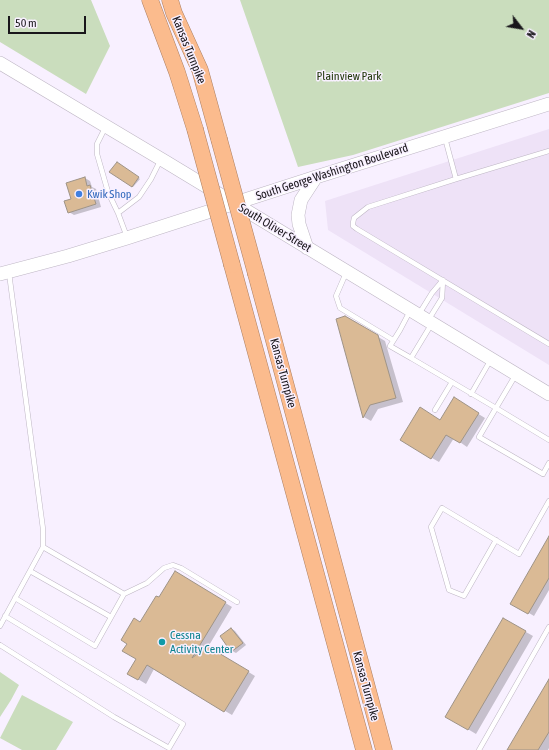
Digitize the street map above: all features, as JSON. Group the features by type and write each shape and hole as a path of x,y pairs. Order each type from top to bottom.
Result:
{"highway":[{"name":"Kansas Turnpike","path":"150,0 177,72 195,129 364,750"},
{"name":"Kansas Turnpike","path":"170,0 174,13 200,70 220,139 384,750"}],"street":[{"name":"South Oliver Street","path":"0,63 549,394"},
{"name":"South George Washington Boulevard","path":"5,273 127,238 444,136 549,104"},
{"path":"307,248 299,224 298,215 301,200 316,177"}],"lane":[{"path":"105,126 97,144 97,154 108,192 118,213 127,238"},
{"path":"444,136 456,179"},
{"path":"549,151 368,207 354,218 353,223 353,226 357,229 549,344"},
{"path":"118,213 139,197 151,179 161,159"},
{"path":"347,272 336,296 340,308 393,340"},
{"path":"0,626 43,547 42,529 5,273"},
{"path":"443,280 442,298 422,317 393,340 390,346 549,440"},
{"path":"411,358 422,317 432,292 443,280"},
{"path":"471,394 491,359"},
{"path":"516,374 479,436 543,474 549,463"},
{"path":"435,410 452,382"},
{"path":"496,540 464,596 449,590 430,527 442,508 496,540 519,554 549,502"},
{"path":"43,547 124,594"},
{"path":"15,598 95,646 124,594 147,582 164,568 173,565 181,568 237,602"},
{"path":"30,571 111,617"},
{"path":"0,645 114,717 169,748 183,724 6,616"},
{"path":"479,750 549,627"}],"shaded area":[{"path":"549,129 549,365 328,230 325,201"}],"green space":[{"path":"0,0 91,0 110,46 86,94 0,42"},
{"name":"Plainview Park","path":"240,0 549,0 549,93 353,155 298,167"},
{"path":"0,672 19,685 0,717"},
{"path":"22,695 73,722 56,750 22,750 0,738"}],"building":[{"path":"117,162 139,177 132,187 109,172"},
{"path":"85,177 87,186 90,185 96,204 68,213 64,201 71,199 66,183"},
{"path":"345,316 378,335 396,398 370,405 363,418 336,319"},
{"path":"454,397 479,413 460,443 446,435 431,459 400,440 420,407 440,420"},
{"path":"549,536 549,578 528,614 510,604"},
{"name":"Cessna Activity Center","path":"175,571 226,602 192,658 207,646 249,671 224,712 147,665 138,680 127,674 136,659 122,651 127,644 121,640 134,618 140,622 156,596 159,597"},
{"path":"503,618 526,631 468,730 445,717"},
{"path":"231,628 243,643 231,652 220,636"},
{"path":"549,679 549,732 538,750 507,750"}],"place":[{"name":"Kwik Shop","path":"79,194"},
{"name":"Cessna Activity Center","path":"162,642"}]}
